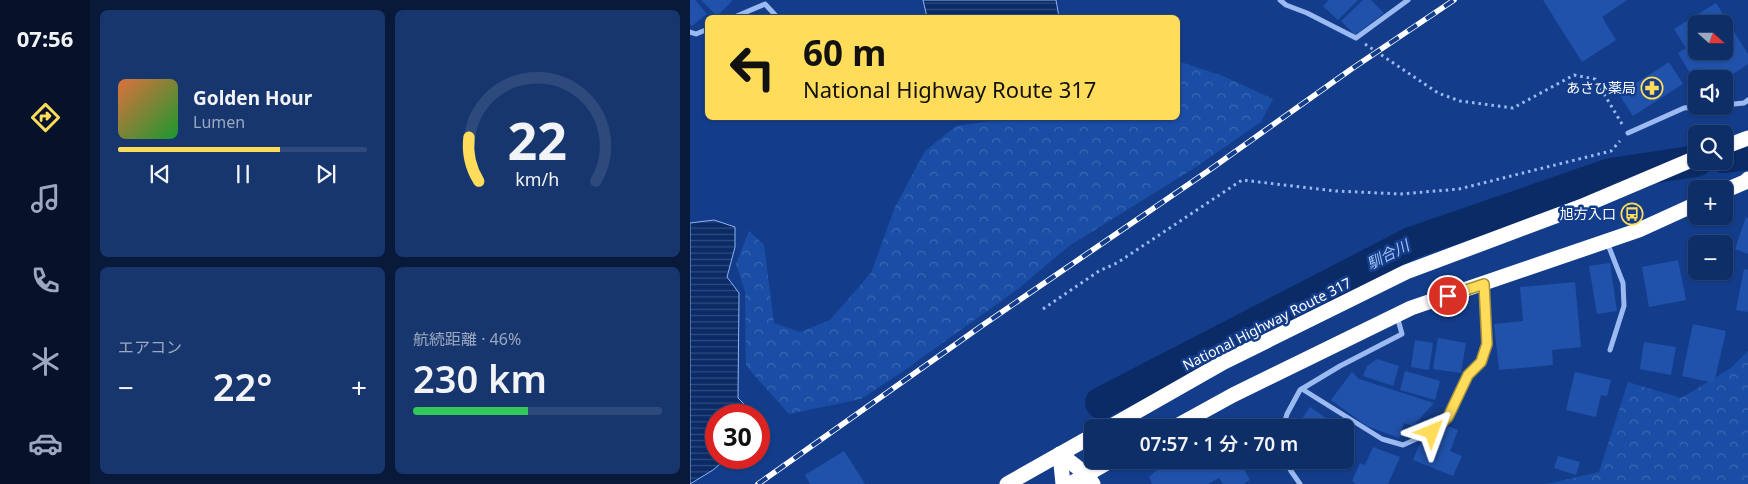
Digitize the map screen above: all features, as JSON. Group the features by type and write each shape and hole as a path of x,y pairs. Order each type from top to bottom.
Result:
{"highway":[{"path":"1733,144 1748,138"},
{"name":"National Highway Route 317","path":"1124,419 1224,362 1406,272 1585,205 1688,161"},
{"path":"1733,186 1748,179"},
{"path":"1189,419 1233,395 1411,308 1606,242 1639,230 1688,208"},
{"path":"1007,484 1084,440"},
{"path":"1060,454 1090,479"},
{"path":"1060,454 1064,484"},
{"path":"1070,484 1090,479 1102,469"}],"street":[{"path":"1280,0 1286,5 1356,38 1408,0"},
{"path":"739,15 765,4 775,15"},
{"path":"690,32 696,34 705,30"},
{"path":"1733,104 1744,103 1748,100"},
{"path":"1628,133 1688,108"},
{"path":"1606,242 1623,283 1624,306 1610,350"},
{"path":"1302,389 1382,439 1403,445 1432,432 1448,417 1468,375 1481,362 1487,344 1484,284"},
{"path":"1286,419 1300,390 1340,366 1402,334 1396,316"},
{"path":"1289,469 1300,484"}],"path":[{"path":"1043,309 1099,271 1117,264 1242,180 1336,191 1401,194 1459,189 1611,150 1628,133 1595,79 1574,75 1512,108 1460,101 1438,93 1356,38"}],"green space":[{"path":"1180,62 1223,76 1273,99 1261,122 1196,167 1069,246 1018,289 861,399 789,414 746,366 745,292 736,264 749,231 764,245 774,323 800,332 830,320 871,273 895,207 925,151 956,126 997,120 1180,120"},
{"path":"1748,351 1748,484 1547,484 1599,472 1628,382 1681,398 1731,368"}],"shaded area":[{"path":"923,0 1056,0 1059,15 927,15"},
{"path":"714,220 735,227 735,247 727,277 739,293 738,398 744,404 705,404 705,469 714,469 690,484 690,223"}],"building":[{"path":"690,0 695,0 707,14 692,26 690,24"},
{"path":"701,0 732,1 718,15"},
{"path":"1329,0 1358,0 1338,20 1323,6"},
{"path":"1363,0 1371,0 1384,13 1355,35 1341,21"},
{"path":"1543,0 1627,0 1602,17 1616,40 1582,62"},
{"path":"1716,3 1724,15 1697,15"},
{"path":"1688,20 1688,60 1733,60 1733,30 1748,54 1748,64 1733,74 1733,70 1700,70 1699,68 1688,70 1678,53 1686,48 1674,29"},
{"path":"1669,62 1683,84 1633,116 1619,94"},
{"path":"1746,217 1748,218 1748,254 1735,249"},
{"path":"1678,260 1686,300 1649,307 1642,267"},
{"path":"1610,263 1617,311 1597,314 1589,266"},
{"path":"1744,269 1748,270 1748,312 1736,310"},
{"path":"1575,282 1581,347 1552,350 1553,365 1499,370 1494,324 1523,321 1520,287"},
{"path":"1693,324 1726,331 1714,383 1682,376"},
{"path":"1438,338 1466,343 1461,373 1433,369"},
{"path":"1415,340 1433,343 1429,370 1411,367"},
{"path":"1644,342 1676,347 1671,375 1640,369"},
{"path":"1377,359 1399,366 1393,386 1363,376 1367,366"},
{"path":"1405,371 1440,381 1435,400 1400,390"},
{"path":"1352,372 1359,379 1434,403 1413,426 1404,423 1399,438 1367,426 1331,400"},
{"path":"1575,372 1611,380 1607,396 1601,395 1596,417 1566,410"},
{"path":"1310,407 1327,419 1302,419"},
{"path":"1443,424 1458,430 1450,451 1462,456 1453,476 1413,460 1420,443 1433,448"},
{"path":"1373,447 1400,457 1388,484 1355,484 1352,481 1360,463 1365,465"},
{"path":"844,451 865,484 810,484 805,475"},
{"path":"1558,456 1580,462 1576,475 1554,468"},
{"path":"1158,469 1244,469 1250,480 1243,484 1223,484 1219,478 1208,484 1152,484 1149,477"}],"waterway":[{"name":"馴合川","path":"1733,156 1748,154"},
{"name":"馴合川","path":"1101,403 1411,243 1611,174 1688,162"}],"railway":[{"path":"758,484 980,327 1454,0"}],"place":[{"name":"あさひ薬局","path":"1652,88"},
{"name":"旭方入口","path":"1632,214"}],"route":[{"path":"1432,432 1448,417 1468,375 1481,362 1487,344 1484,284 1448,296"}]}
